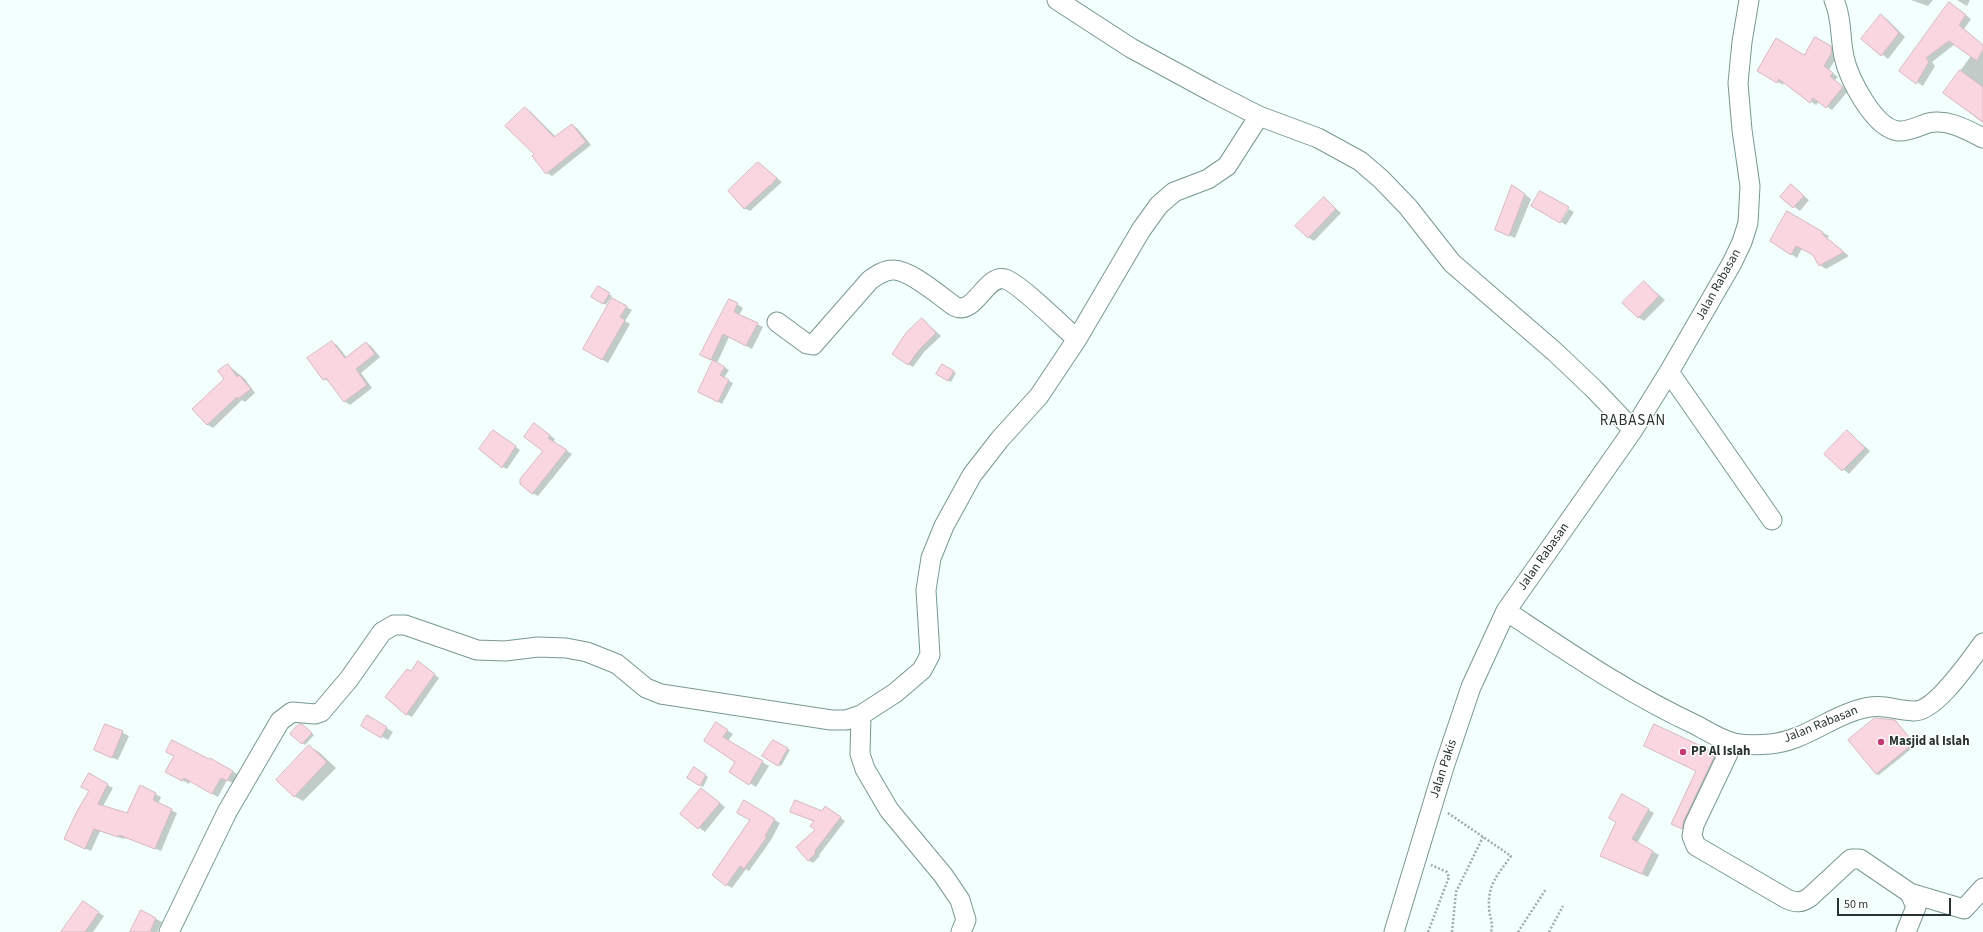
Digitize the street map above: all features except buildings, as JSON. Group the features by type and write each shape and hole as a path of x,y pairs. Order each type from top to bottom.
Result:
{"street":[{"path":"1057,0 1131,48 1212,92 1259,116 1318,138 1360,161 1381,179 1408,207 1452,263 1555,352 1594,389 1633,430"},
{"name":"Jalan Rabasan","path":"1749,0 1742,42 1738,83 1742,130 1750,186 1748,223 1742,242 1732,263 1670,372 1633,430 1506,611 1611,680 1676,716 1733,743 1769,744 1788,741 1840,716 1877,705 1915,712 1924,710 1947,688 1983,643"},
{"path":"1834,0 1841,24 1844,57 1851,76 1877,120 1887,127 1899,131 1929,123 1947,122 1983,138"},
{"path":"169,932 227,812 280,721 292,712 315,714 321,712 349,679 378,638 394,625 405,625 478,650 505,651 538,647 566,648 587,652 617,664 646,688 661,694 831,720 846,720 861,715 905,685 922,670 930,655 931,642 926,590 931,558 944,526 972,475 1000,439 1039,396 1077,339 1141,230 1159,204 1174,192 1208,179 1227,166 1259,116"},
{"path":"777,322 807,344 813,345 870,280 887,271 897,270 906,273 954,306 960,308 970,304 996,280 1006,279 1022,290 1077,339"},
{"path":"1670,372 1772,520"},
{"name":"Jalan Pakis","path":"1394,932 1415,859 1471,687 1506,611"},
{"path":"861,715 860,754 865,769 889,810 943,875 960,900 966,920 961,932"},
{"path":"1733,743 1694,825 1692,836 1696,846 1793,901 1802,902 1810,898 1849,860 1856,858 1863,861 1910,893 1964,909 1983,888"},
{"path":"1906,932 1916,907 1910,893"}],"path":[{"path":"1433,803 1511,856 1490,886 1489,908 1493,928 1496,932"},
{"path":"1452,932 1456,892 1483,837"},
{"path":"1415,859 1447,872 1449,877 1428,932"},
{"path":"1518,932 1546,889"},
{"path":"1549,932 1563,906"},
{"path":"1491,932 1493,928"}],"place":[{"name":"Masjid al Islah","path":"1881,742"},
{"name":"PP Al Islah","path":"1683,752"}],"district":[{"name":"RABASAN","path":"1633,422"}]}
